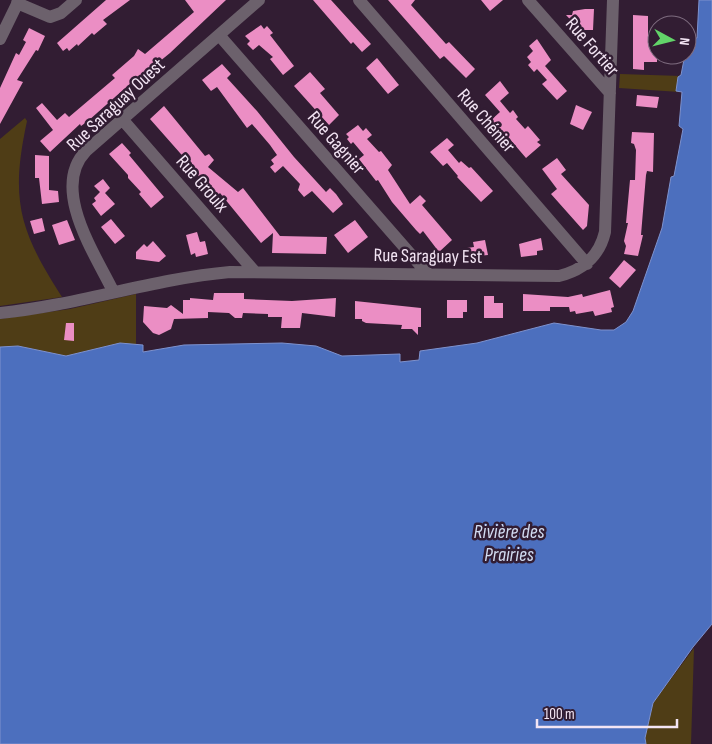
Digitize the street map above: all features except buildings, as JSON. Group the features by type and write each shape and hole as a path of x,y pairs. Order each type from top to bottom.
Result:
{"street":[{"path":"0,39 18,2 50,17 57,16 62,4 76,0"},
{"name":"Rue Saraguay Ouest","path":"113,291 74,206 73,172 81,157 122,119 259,0"},
{"name":"Rue Chénier","path":"358,0 587,264"},
{"name":"Rue Fortier","path":"528,0 610,93"},
{"name":"Rue Saraguay Est","path":"0,313 62,304 113,291 200,275 256,272 559,276 587,264 602,244 605,232 613,0"},
{"name":"Rue Gagnier","path":"219,35 427,273"},
{"name":"Rue Groulx","path":"122,119 256,272"}],"shaded area":[{"path":"620,74 681,76 680,92 619,88"},
{"path":"25,118 27,121 19,172 19,194 22,213 36,252 62,297 0,306 0,139"},
{"path":"136,294 136,345 120,343 66,356 18,346 0,347 0,319 70,309"},
{"path":"694,648 691,744 646,744 645,738 653,703"}],"water":[{"name":"Rivière des Prairies","path":"699,0 712,0 712,624 653,703 645,738 646,744 0,744 0,347 18,346 66,356 120,343 143,345 143,352 184,345 282,343 316,346 342,356 400,354 400,362 419,360 420,351 477,343 554,323 601,330 614,330 626,322 633,311 662,228 671,177 674,176 683,129 679,126 682,92 676,91 678,77 681,75 683,65 697,65"}]}
